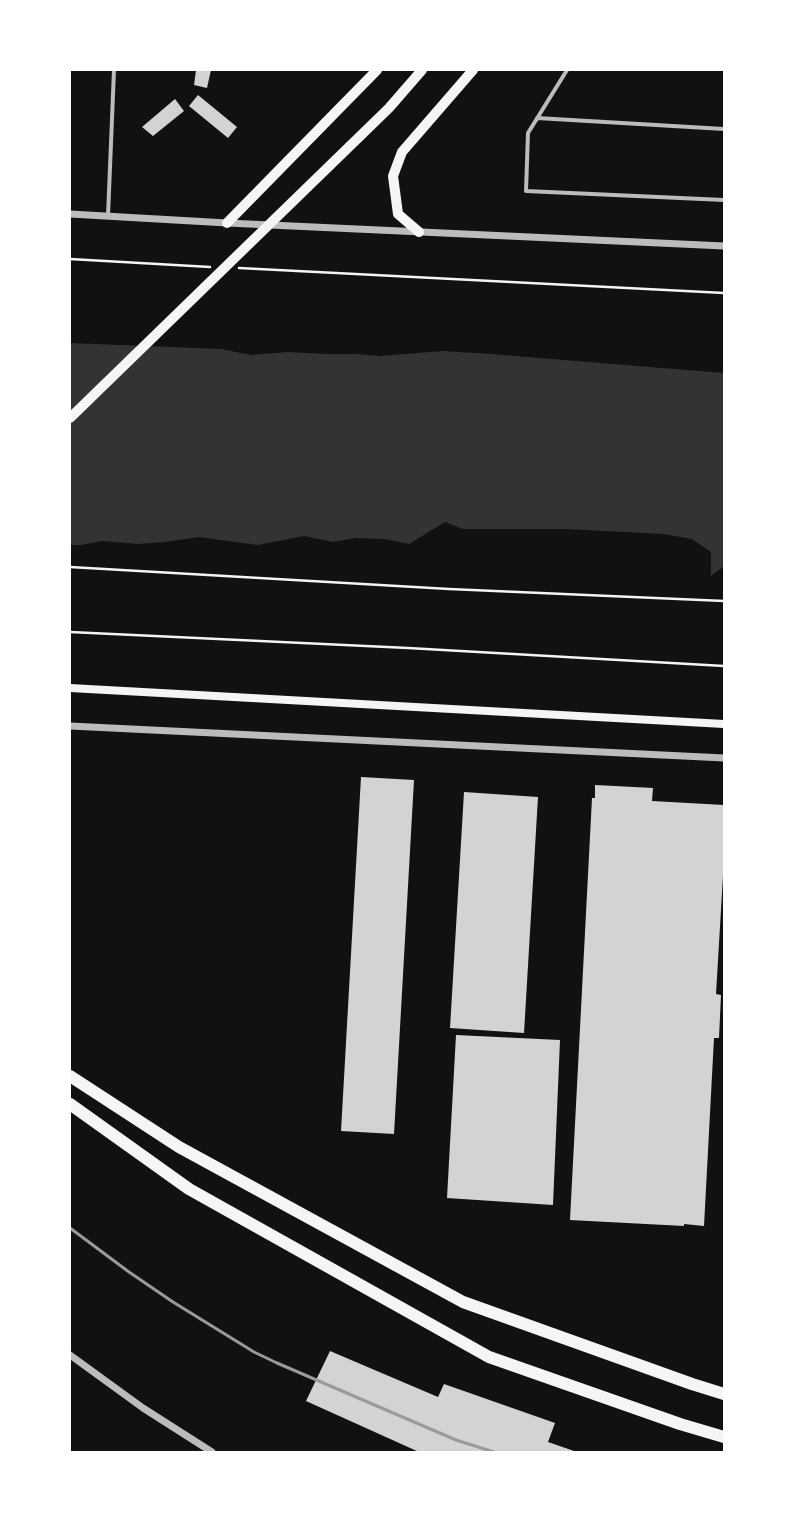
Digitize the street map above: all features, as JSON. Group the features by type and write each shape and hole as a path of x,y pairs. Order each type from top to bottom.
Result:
{"highway":[{"path":"70,1076 179,1147 463,1302 692,1384 724,1394"},
{"path":"70,1104 189,1189 489,1356 680,1424 724,1437"}],"main road":[{"path":"227,223 377,70"},
{"path":"70,418 388,108 422,70"},
{"path":"418,232 398,214 393,176 402,152 473,70"},
{"path":"70,688 724,724"}],"street":[{"path":"108,216 114,70"},
{"path":"567,70 528,133 526,191 724,200"},
{"path":"537,118 724,129"},
{"path":"70,214 227,223 724,246"},
{"path":"70,726 724,758"},
{"path":"70,1355 143,1408 212,1452"}],"path":[{"path":"70,259 212,267"},
{"path":"235,268 724,294"},
{"path":"70,567 441,589 724,601"},
{"path":"70,632 416,648 724,666"}],"shaded area":[{"path":"70,343 221,349 251,355 288,352 379,356 443,351 724,373 724,566 711,576 711,552 692,539 664,534 565,529 463,529 445,522 409,544 384,539 355,538 333,542 304,536 258,545 199,537 138,544 103,541 81,545 70,545"}],"building":[{"path":"196,70 211,70 207,88 194,85"},
{"path":"198,95 237,127 228,138 189,106"},
{"path":"175,99 184,111 153,136 142,127"},
{"path":"361,777 414,780 394,1134 341,1131"},
{"path":"595,785 653,788 652,801 724,805 724,859 716,994 721,995 719,1038 714,1038 704,1226 570,1220 592,798 595,798"},
{"path":"464,792 538,797 524,1033 450,1028"},
{"path":"456,1035 560,1040 553,1205 447,1198"},
{"path":"330,1351 438,1397 444,1384 555,1423 548,1442 577,1452 419,1452 306,1401"}],"railway":[{"path":"70,1228 129,1272 173,1302 254,1352 456,1440 494,1452"}]}
